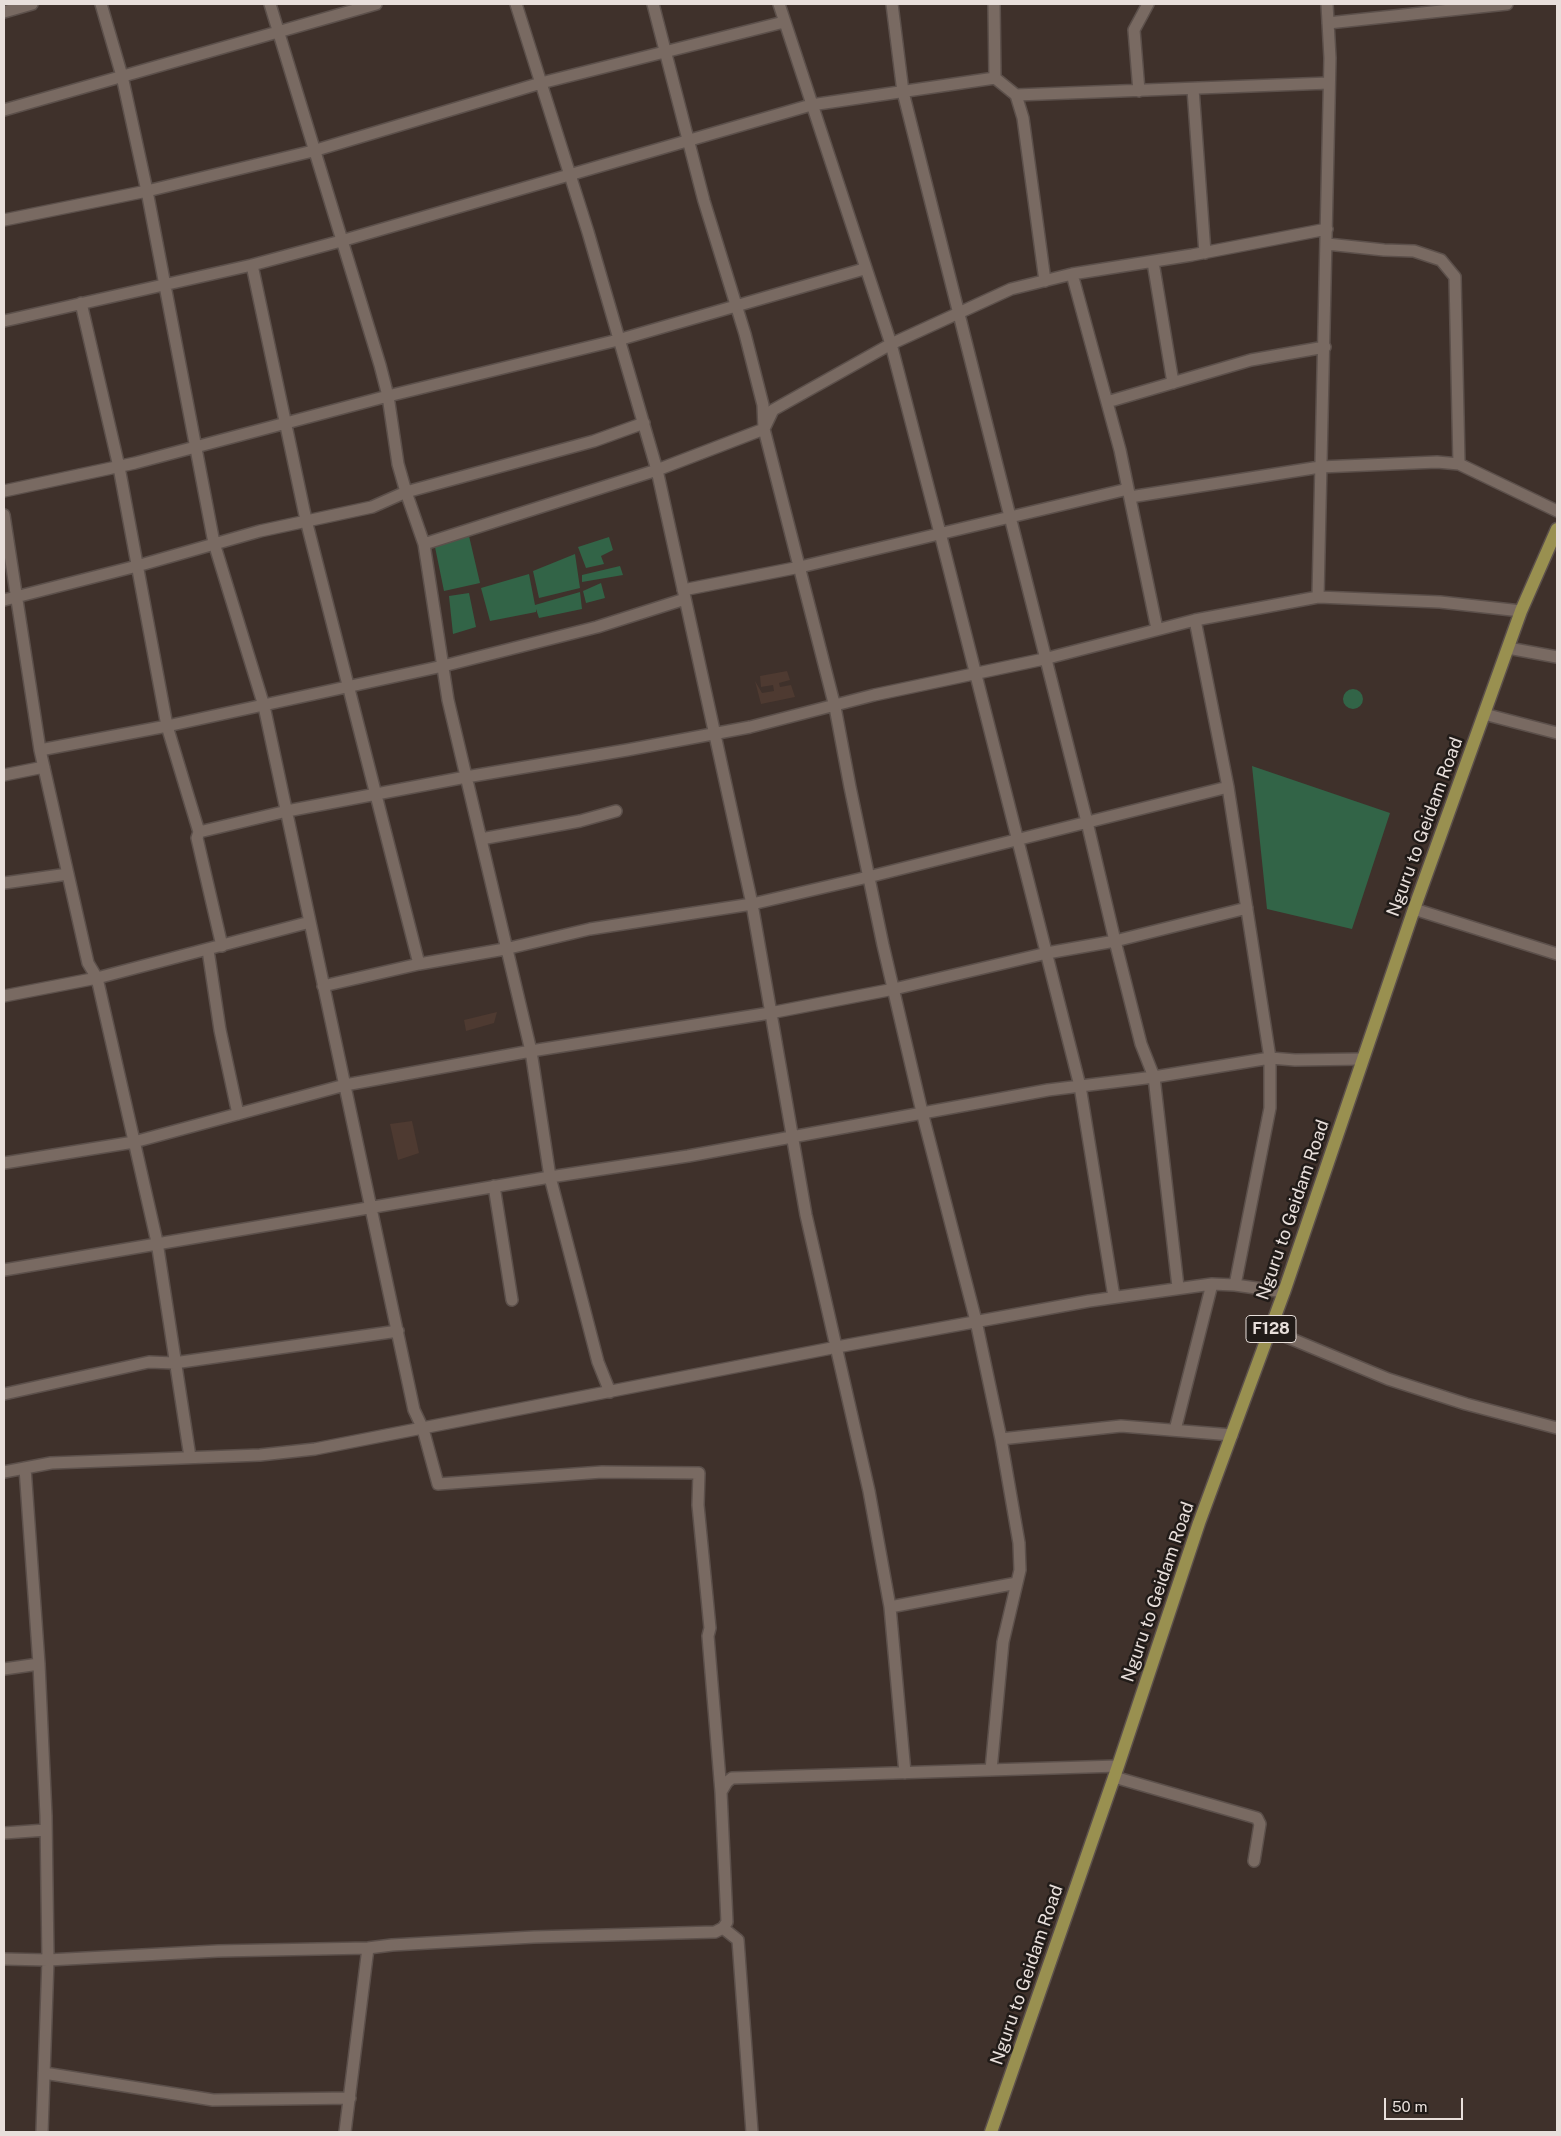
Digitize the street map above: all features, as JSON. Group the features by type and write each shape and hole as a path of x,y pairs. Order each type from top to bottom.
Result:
{"main road":[{"name":"Nguru to Geidam Road","path":"991,2132 1116,1772 1199,1523 1284,1292 1414,909 1521,612 1557,529"}],"street":[{"path":"4,12 32,4"},
{"path":"4,1959 48,1960 218,1951 368,1948 534,1937 715,1932 723,1928 727,1922 721,1792 708,1636 710,1628 698,1505 699,1473 602,1472 438,1484 423,1429 414,1410 264,706 214,543 147,191 122,76 101,4"},
{"path":"270,4 277,33 388,396 398,464 424,544 443,666 466,777 505,949 531,1051 550,1177 598,1362 610,1392"},
{"path":"4,110 376,4"},
{"path":"516,4 570,176 657,470 713,734 752,904 806,1215 869,1490 890,1607 905,1772"},
{"path":"653,4 689,142 737,306 763,405 764,429 835,706 868,877 922,1112 976,1321 1001,1439 1018,1543 1020,1570 1003,1642 991,1770"},
{"path":"778,4 864,269 891,344 977,675 1080,1086 1114,1297"},
{"path":"892,4 903,92 1141,1044 1154,1077 1178,1287"},
{"path":"994,4 995,78"},
{"path":"1139,90 1134,30 1148,4"},
{"path":"1318,597 1327,244 1329,83 1327,4"},
{"path":"1328,23 1507,4"},
{"path":"4,220 147,191 313,151 541,83 784,22"},
{"path":"4,321 252,265 689,142 811,105 995,78 1016,95 1023,118 1045,281"},
{"path":"1016,95 1329,83"},
{"path":"1193,89 1205,253"},
{"path":"424,544 657,470 764,429 773,410 891,344 958,311 1011,289 1072,274 1205,253 1327,229"},
{"path":"1327,244 1414,251 1441,260 1455,277 1459,464"},
{"path":"1153,262 1173,383"},
{"path":"252,265 306,520 419,964"},
{"path":"4,491 119,467 195,446 285,425 388,396 618,340 864,269"},
{"path":"1072,274 1107,402 1129,493 1157,629"},
{"path":"81,304 119,467 167,726 199,832 197,838 222,946"},
{"path":"1107,402 1251,360 1324,347"},
{"path":"4,600 137,566 214,543 306,520 372,507 406,492 594,441 644,423"},
{"path":"40,750 264,706 443,666 597,626 684,595 940,533 1129,493 1320,467 1436,462 1459,464 1557,511"},
{"path":"4,515 40,750 88,963 97,978 157,1242 174,1363 190,1457"},
{"path":"199,832 375,794 713,734 835,706 874,695 977,675 1195,620 1318,597 1440,602 1521,612"},
{"path":"1195,620 1228,787 1270,1058 1270,1108 1235,1285"},
{"path":"1508,648 1557,657"},
{"path":"1484,714 1557,733"},
{"path":"4,775 44,767"},
{"path":"323,986 419,964 505,949 590,929 752,904 1228,787"},
{"path":"481,839 580,821 616,811"},
{"path":"4,883 68,874"},
{"path":"4,1163 134,1142 345,1085 531,1051 770,1014 894,989 1047,953 1115,941 1247,908"},
{"path":"1414,909 1557,954"},
{"path":"4,996 97,978 310,922"},
{"path":"208,950 220,1030 238,1114"},
{"path":"4,1270 157,1242 688,1156 922,1112 1080,1086 1154,1077 1270,1058 1294,1060 1362,1059"},
{"path":"494,1186 512,1300"},
{"path":"1175,1430 1212,1284"},
{"path":"4,1472 52,1463 260,1455 315,1449 837,1347 1114,1297 1212,1284 1235,1285 1284,1292"},
{"path":"1270,1330 1388,1380 1466,1404 1557,1428"},
{"path":"4,1394 149,1362 174,1363 398,1331"},
{"path":"1001,1439 1121,1426 1232,1434"},
{"path":"25,1468 39,1664 46,1830 48,1960 42,2132"},
{"path":"890,1607 1017,1583"},
{"path":"4,1669 39,1664"},
{"path":"721,1792 732,1778 991,1770 1116,1772 1257,1818 1260,1824 1254,1861"},
{"path":"4,1834 46,1830"},
{"path":"723,1928 738,1940 752,2132"},
{"path":"345,2132 368,1948"},
{"path":"44,2073 213,2100 350,2098"}],"shaded area":[{"path":"787,671 790,680 779,683 780,687 791,685 795,697 761,704 755,681 762,693 774,691 773,685 761,687 760,676"},
{"path":"497,1012 494,1023 466,1031 464,1020"},
{"path":"412,1121 419,1153 398,1160 390,1124"}],"green space":[{"path":"469,536 480,583 444,591 435,547"},
{"path":"609,537 613,550 601,556 604,564 586,568 578,547"},
{"path":"575,554 580,588 539,598 533,571"},
{"path":"620,566 623,575 582,582 582,575"},
{"path":"529,574 535,605 580,592 582,609 539,618 536,609 536,612 490,621 481,588"},
{"path":"601,583 605,598 586,603 583,591"},
{"path":"469,593 476,627 453,634 449,596"},
{"path":"1349,689 1357,689 1363,695 1363,703 1357,709 1349,709 1343,703 1343,695"},
{"path":"1252,766 1390,813 1352,929 1267,909"}]}
